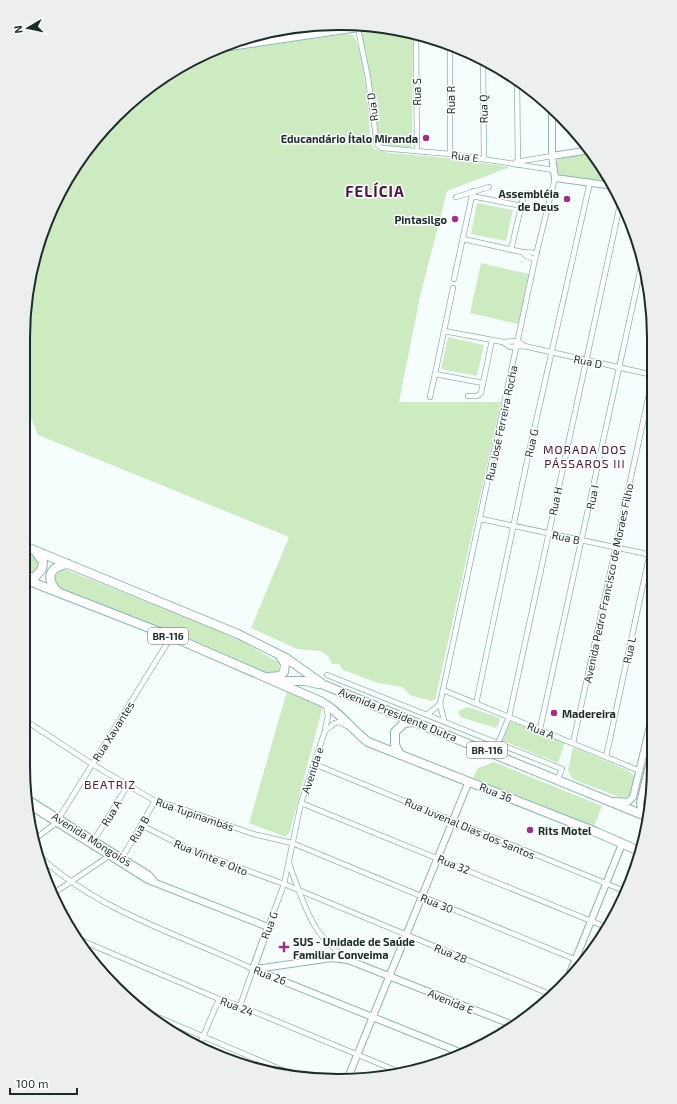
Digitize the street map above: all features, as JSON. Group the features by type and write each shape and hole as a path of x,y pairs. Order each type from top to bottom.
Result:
{"highway":[{"name":"Avenida Presidente Dutra","path":"30,548 238,634 277,653 324,685"},
{"path":"30,549 39,556 43,562 42,569 35,577 30,577"},
{"path":"59,593 51,583 51,573 58,566 69,564"},
{"name":"Avenida Presidente Dutra","path":"30,581 171,637 267,678 276,681 305,681 324,685 643,815"},
{"path":"267,678 280,676 285,670 284,662 277,653"},
{"path":"276,681 325,703"},
{"name":"Rua 36","path":"325,703 353,731 368,742 469,781 635,849"},
{"path":"400,755 395,745 395,732 404,723 417,722"}],"street":[{"path":"260,41 288,39 344,30"},
{"name":"Rua D","path":"363,31 376,143 382,148 417,150"},
{"path":"287,35 288,39"},
{"name":"Rua S","path":"416,40 417,150"},
{"name":"Rua R","path":"450,50 450,154"},
{"name":"Rua Q","path":"483,66 484,159"},
{"path":"517,87 516,163 582,149"},
{"name":"Rua José Ferreira Rocha","path":"440,704 481,518 535,259 555,178 552,156 552,116"},
{"name":"Rua E","path":"417,150 516,163 553,170"},
{"path":"555,178 606,185"},
{"name":"Rua G","path":"476,704 515,526 527,462 590,182"},
{"path":"456,197 473,194 489,187"},
{"path":"511,250 525,193 542,196"},
{"path":"473,194 522,206"},
{"path":"454,279 473,194"},
{"name":"Rua H","path":"494,753 509,717 618,208"},
{"path":"463,239 511,250 537,253"},
{"path":"522,252 526,256 535,259"},
{"name":"Rua I","path":"540,729 640,273"},
{"path":"430,397 452,288"},
{"path":"444,330 503,342 518,341"},
{"path":"468,396 479,395 492,340"},
{"name":"Rua D","path":"518,341 524,346 647,374"},
{"path":"503,342 508,346 516,348"},
{"name":"Rua D","path":"516,348 524,346"},
{"path":"435,374 483,383"},
{"name":"Avenida Pedro Francisco de Moraes Filho","path":"573,744 647,403"},
{"name":"Rua B","path":"481,518 548,534 647,554"},
{"name":"Rua L","path":"606,757 647,573"},
{"name":"Rua Xavantes","path":"39,836 58,821 171,637"},
{"path":"327,675 444,720 562,769 558,780"},
{"name":"Rua A","path":"443,690 640,771"},
{"name":"Avenida e","path":"292,843 301,803 325,731 328,716 325,703"},
{"path":"428,714 440,704 444,720"},
{"path":"325,731 331,725 340,722 353,731"},
{"name":"Rua Tupinambás","path":"30,724 92,764 155,801 180,808 253,834 292,843"},
{"path":"611,802 628,802 633,797 647,740"},
{"name":"Rua Juvenal Dias dos Santos","path":"314,764 621,890"},
{"path":"643,811 640,803 647,776"},
{"path":"350,1073 469,781"},
{"name":"Rua A","path":"94,840 128,785"},
{"name":"Rua B","path":"122,858 155,801"},
{"name":"Avenida Mongoiós","path":"33,802 109,856 148,880 154,881 268,927"},
{"name":"Rua 32","path":"301,803 602,925"},
{"name":"Avenida Mongoiós","path":"33,808 94,840 149,875 154,881"},
{"name":"Rua Vinte e Oito","path":"141,825 189,849 284,884"},
{"name":"Rua G","path":"240,1006 284,884 292,843"},
{"name":"Rua 30","path":"292,843 576,960"},
{"path":"574,964 622,844"},
{"path":"57,892 109,856"},
{"name":"Rua 26","path":"45,862 82,890 133,918 254,969 374,1016 457,1051"},
{"path":"289,863 304,908 316,930 333,949 348,960"},
{"name":"Rua 28","path":"284,884 547,993"},
{"name":"Rua 24","path":"86,942 219,999 240,1006 392,1069"},
{"name":"Avenida E","path":"254,969 332,958 348,960 508,1023"},
{"path":"201,1041 219,999"},
{"path":"164,1020 276,1068"}],"green space":[{"path":"360,32 379,33 413,40 412,146 410,147 381,147 378,143 373,97"},
{"path":"347,34 353,35 362,61 366,86 370,137 374,149 390,153 448,158 510,167 447,191 420,297 399,402 501,402 435,700 431,701 410,695 402,687 378,683 343,670 339,664 332,664 328,656 320,651 297,649 251,628 289,537 38,435 30,416 30,338 36,278 46,239 53,220 71,184 82,167 107,135 120,120 135,107 167,82 184,71 224,52"},
{"path":"585,153 605,182 561,176 556,172 555,162 562,157"},
{"path":"477,203 513,210 506,241 471,234"},
{"path":"481,263 529,274 518,324 470,313"},
{"path":"448,337 484,345 477,376 441,369"},
{"path":"30,555 35,557 39,562 36,571 30,574"},
{"path":"64,569 208,626 245,643 278,662 279,670 275,673 268,673 60,588 54,577 59,570"},
{"path":"287,691 320,704 322,710 290,831 286,837 249,823"},
{"path":"468,707 500,718 499,724 496,728 460,717 458,711"},
{"path":"509,721 565,742 558,763 503,741"},
{"path":"573,747 629,771 635,777 632,796 622,798 572,779 568,770"},
{"path":"494,762 602,806 593,829 480,783 473,778 478,768"}],"place":[{"name":"Educandário Ítalo Miranda","path":"426,138"},
{"name":"Assembléia de Deus","path":"567,199"},
{"name":"Pintasilgo","path":"455,219"},
{"name":"Madereira","path":"554,713"},
{"name":"Rits Motel","path":"530,830"},
{"name":"SUS - Unidade de Saúde Familiar Conveima","path":"284,947"}],"district":[{"name":"FELÍCIA","path":"375,191"},
{"name":"MORADA DOS PÁSSAROS III","path":"585,456"},
{"name":"BEATRIZ","path":"110,784"}]}
